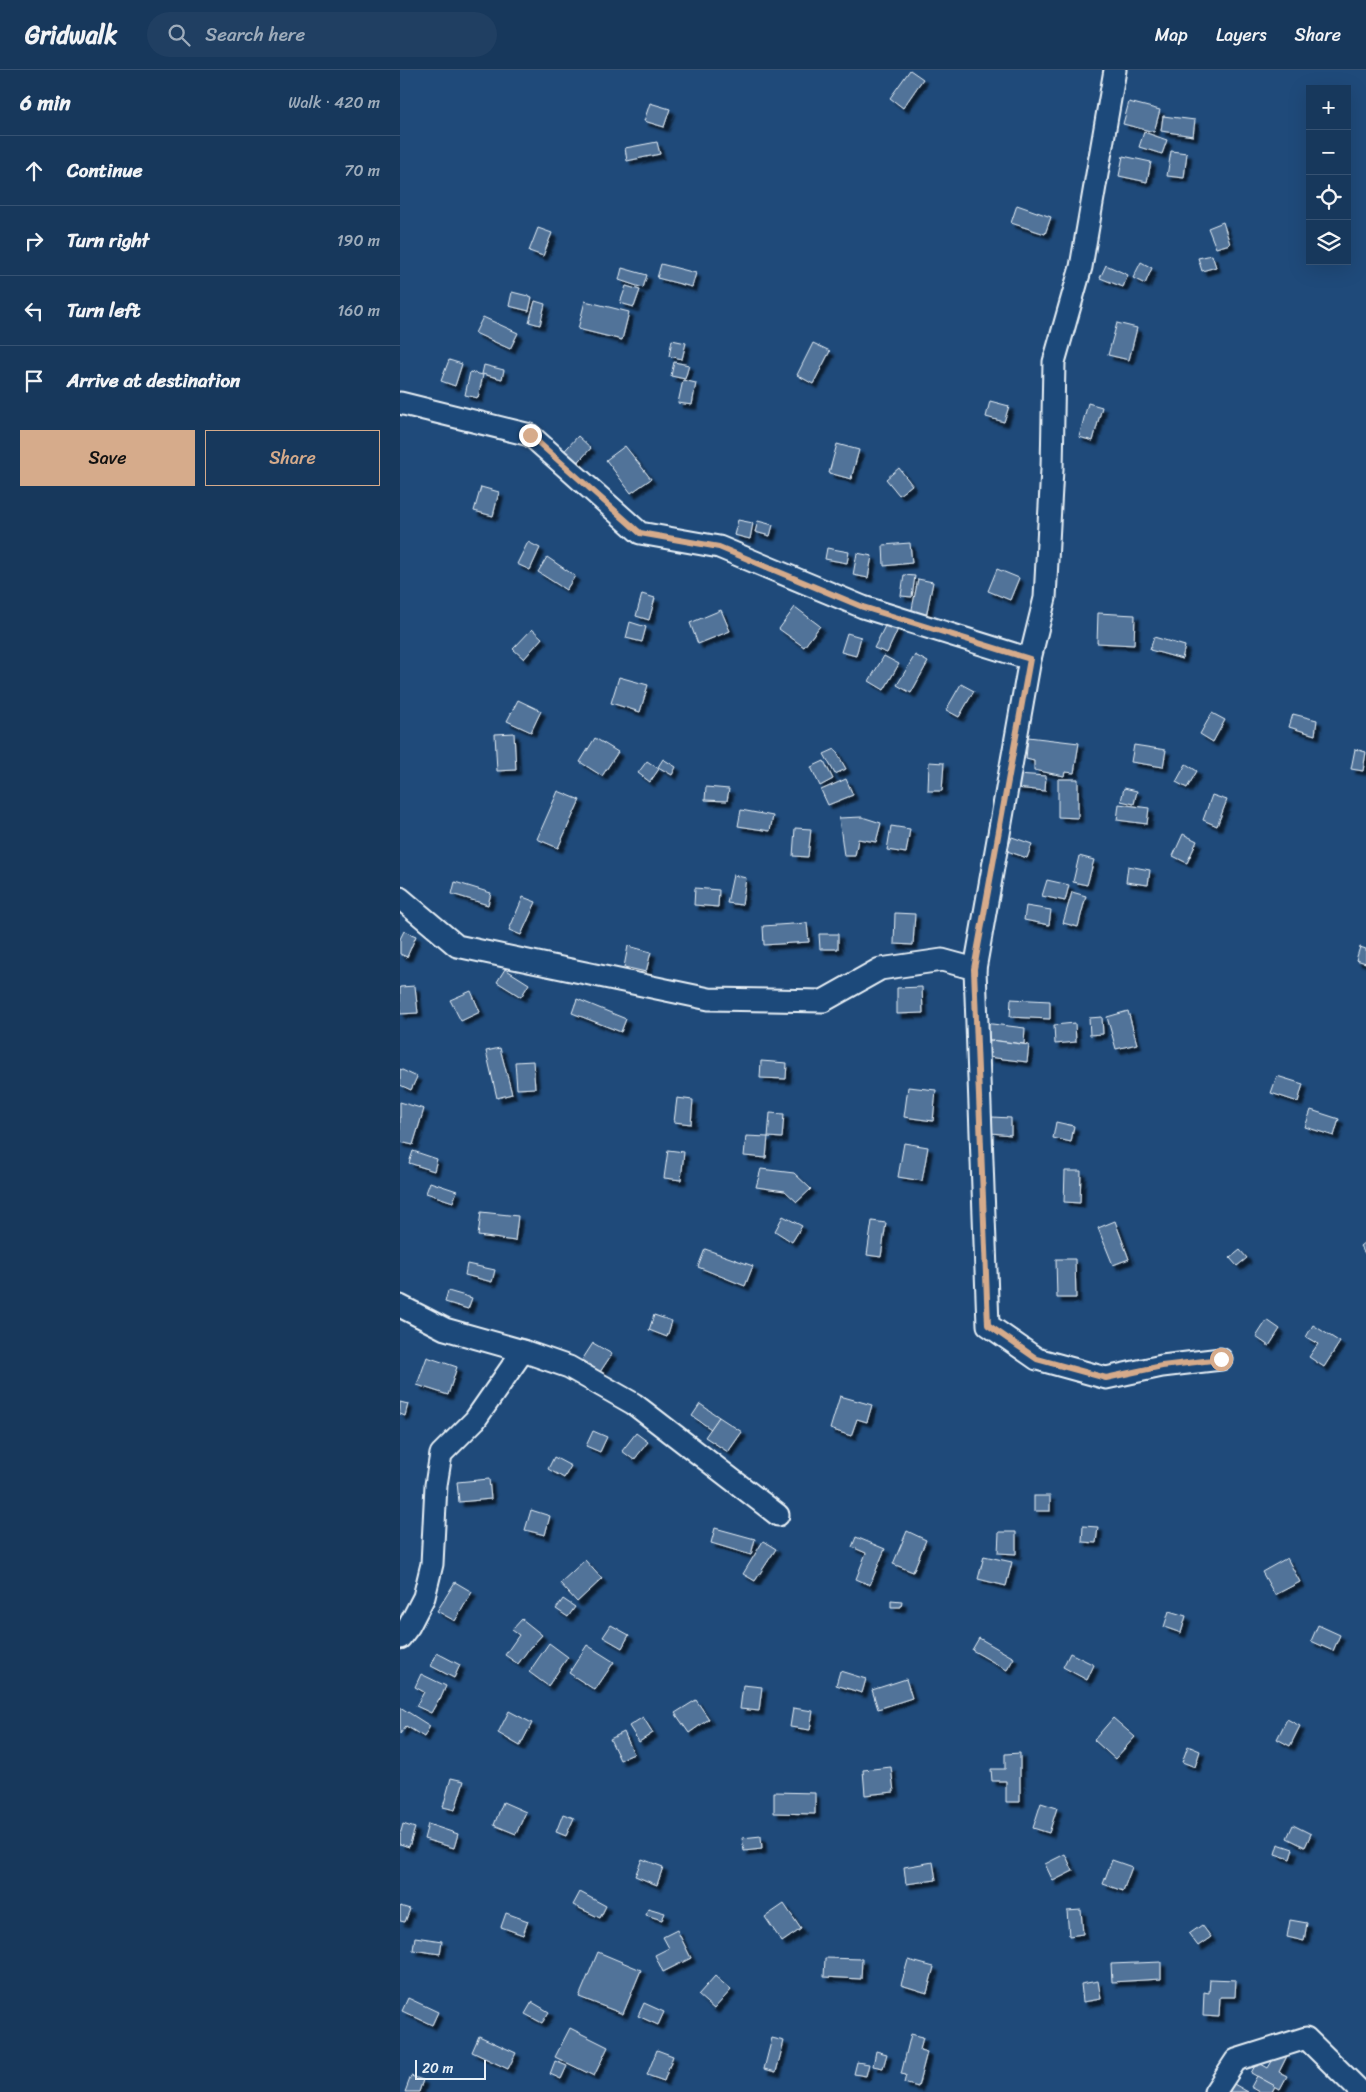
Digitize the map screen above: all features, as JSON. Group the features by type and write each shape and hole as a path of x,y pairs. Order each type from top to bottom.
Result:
{"street":[{"path":"1115,70 1081,267 1054,362 1052,469 1045,598 1030,659 974,969 988,1325 1037,1359 1106,1378 1162,1366 1221,1359"},
{"path":"400,403 530,435 640,533 719,547 863,607 1030,659"},
{"path":"400,898 457,946 709,1000 824,1001 880,969 942,960 974,969"},
{"path":"400,1306 445,1329 523,1351 570,1367 634,1404 778,1515"},
{"path":"400,1638 409,1626 424,1597 432,1564 435,1494 441,1454 475,1420 523,1351"},
{"path":"1215,2092 1236,2060 1306,2038 1361,2092"}],"building":[{"path":"910,70 923,79 903,108 890,98"},
{"path":"1129,102 1160,110 1154,132 1123,124"},
{"path":"650,103 670,109 664,127 644,121"},
{"path":"1163,116 1195,120 1193,136 1161,131"},
{"path":"1144,132 1167,140 1162,154 1139,147"},
{"path":"657,142 660,154 627,161 625,148"},
{"path":"1171,151 1187,153 1184,178 1167,176"},
{"path":"1123,156 1151,162 1147,182 1119,176"},
{"path":"1017,205 1051,217 1045,234 1011,223"},
{"path":"1223,222 1230,244 1216,248 1208,228"},
{"path":"538,228 552,233 543,256 529,251"},
{"path":"1212,255 1216,267 1202,271 1198,258"},
{"path":"1141,262 1152,268 1145,284 1133,278"},
{"path":"661,264 696,273 692,287 657,278"},
{"path":"1106,265 1128,275 1123,287 1100,278"},
{"path":"622,268 647,275 643,288 619,280"},
{"path":"626,286 640,290 634,307 620,303"},
{"path":"512,292 532,297 529,311 509,306"},
{"path":"535,301 545,304 540,325 529,322"},
{"path":"585,301 629,312 622,340 578,329"},
{"path":"483,317 518,333 510,349 475,333"},
{"path":"1117,323 1137,328 1129,360 1108,355"},
{"path":"672,340 686,343 682,359 669,356"},
{"path":"813,343 830,351 813,384 797,375"},
{"path":"449,360 462,364 455,386 441,381"},
{"path":"674,362 689,365 685,379 671,376"},
{"path":"484,365 504,370 502,379 482,374"},
{"path":"470,372 483,375 478,398 465,395"},
{"path":"683,380 696,383 692,405 678,403"},
{"path":"990,401 1009,406 1004,422 986,417"},
{"path":"1088,403 1102,407 1093,441 1079,437"},
{"path":"578,436 591,448 572,469 559,457"},
{"path":"837,444 859,450 851,479 829,473"},
{"path":"625,446 651,479 631,493 606,460"},
{"path":"899,468 912,485 899,495 886,479"},
{"path":"481,487 499,492 493,516 474,511"},
{"path":"738,520 753,523 750,539 734,535"},
{"path":"758,521 773,525 770,536 755,532"},
{"path":"528,542 540,548 530,570 517,564"},
{"path":"910,543 912,563 884,566 883,545"},
{"path":"827,548 849,552 847,563 825,559"},
{"path":"857,553 872,556 868,578 853,575"},
{"path":"547,557 575,576 566,590 538,572"},
{"path":"997,569 1019,578 1010,600 988,591"},
{"path":"904,575 915,576 912,597 901,596"},
{"path":"918,579 933,582 926,617 911,614"},
{"path":"642,594 655,598 649,620 636,616"},
{"path":"795,607 820,626 804,647 779,629"},
{"path":"721,610 730,631 698,644 690,623"},
{"path":"1098,613 1135,615 1134,645 1097,643"},
{"path":"630,622 646,627 642,642 626,638"},
{"path":"886,624 898,629 887,653 874,648"},
{"path":"532,629 542,638 524,659 513,649"},
{"path":"847,633 861,637 856,656 841,652"},
{"path":"1154,637 1185,646 1182,659 1150,650"},
{"path":"915,655 928,662 911,693 897,685"},
{"path":"884,656 899,664 884,690 869,681"},
{"path":"619,677 648,685 640,712 611,703"},
{"path":"961,684 974,691 959,717 946,710"},
{"path":"518,700 541,711 531,732 507,721"},
{"path":"1212,713 1225,720 1213,742 1200,734"},
{"path":"1293,714 1317,720 1315,735 1289,727"},
{"path":"514,733 516,770 497,771 495,734"},
{"path":"1028,737 1079,743 1074,773 1065,772 1064,776 1034,770 1034,761 1026,759"},
{"path":"595,738 618,752 602,776 580,762"},
{"path":"1134,745 1166,750 1163,767 1131,762"},
{"path":"835,749 846,769 835,774 824,754"},
{"path":"1355,749 1366,752 1363,771 1351,769"},
{"path":"663,759 676,767 672,775 658,767"},
{"path":"647,761 659,769 650,782 638,773"},
{"path":"824,761 833,779 820,786 811,767"},
{"path":"929,762 944,763 942,791 928,791"},
{"path":"1186,764 1197,771 1187,788 1176,782"},
{"path":"1017,774 1046,776 1045,791 1016,788"},
{"path":"846,779 853,795 828,805 821,790"},
{"path":"1058,779 1078,779 1078,818 1058,817"},
{"path":"706,787 729,789 727,801 705,800"},
{"path":"1124,788 1137,791 1134,804 1121,801"},
{"path":"558,791 580,800 558,848 537,839"},
{"path":"1212,795 1227,800 1217,826 1203,820"},
{"path":"1119,804 1149,808 1147,824 1117,820"},
{"path":"741,810 773,816 770,831 738,826"},
{"path":"862,817 881,823 876,842 858,839 855,856 844,856 839,818"},
{"path":"891,826 910,829 906,853 887,850"},
{"path":"795,828 811,829 808,857 793,856"},
{"path":"1183,834 1197,841 1187,863 1173,856"},
{"path":"1012,837 1032,844 1027,858 1007,851"},
{"path":"1079,856 1094,860 1087,885 1073,882"},
{"path":"1128,866 1150,870 1148,885 1126,882"},
{"path":"733,875 746,878 742,905 727,903"},
{"path":"1047,880 1069,885 1065,901 1042,896"},
{"path":"455,882 491,893 488,905 452,894"},
{"path":"695,888 719,890 718,907 694,905"},
{"path":"1072,892 1086,896 1078,927 1063,923"},
{"path":"523,897 536,902 521,935 509,930"},
{"path":"1026,906 1051,910 1049,925 1024,920"},
{"path":"895,913 915,914 913,945 894,944"},
{"path":"807,923 809,942 764,945 763,926"},
{"path":"404,931 416,936 407,957 400,954 400,939"},
{"path":"819,934 838,934 838,949 820,949"},
{"path":"628,946 651,952 646,972 624,967"},
{"path":"1360,947 1366,949 1366,963 1356,960"},
{"path":"505,969 529,984 521,997 497,982"},
{"path":"415,986 418,1013 400,1014 400,987"},
{"path":"922,987 923,1013 897,1014 897,988"},
{"path":"471,991 480,1012 461,1021 450,1000"},
{"path":"577,999 626,1019 621,1032 572,1013"},
{"path":"1011,999 1050,1001 1050,1019 1010,1017"},
{"path":"1128,1011 1137,1044 1116,1049 1107,1017"},
{"path":"1102,1017 1103,1034 1090,1035 1089,1018"},
{"path":"984,1023 1025,1028 1024,1044 982,1039"},
{"path":"1075,1023 1076,1042 1055,1044 1054,1025"},
{"path":"990,1040 1029,1045 1027,1062 988,1057"},
{"path":"500,1048 512,1094 497,1098 486,1051"},
{"path":"533,1061 535,1088 517,1089 515,1062"},
{"path":"761,1061 787,1063 786,1079 760,1078"},
{"path":"400,1069 417,1077 411,1090 400,1085"},
{"path":"1277,1076 1303,1084 1298,1102 1271,1093"},
{"path":"908,1087 936,1090 933,1121 904,1117"},
{"path":"677,1098 693,1100 691,1124 674,1122"},
{"path":"400,1102 424,1109 413,1145 400,1142"},
{"path":"1311,1110 1339,1119 1334,1136 1305,1127"},
{"path":"770,1113 784,1114 782,1138 768,1137"},
{"path":"992,1117 1011,1118 1011,1135 991,1133"},
{"path":"1056,1122 1074,1126 1071,1142 1053,1138"},
{"path":"746,1136 768,1137 766,1158 744,1156"},
{"path":"904,1143 928,1147 922,1181 898,1177"},
{"path":"668,1150 684,1152 681,1180 664,1178"},
{"path":"413,1151 437,1159 434,1171 409,1163"},
{"path":"761,1169 794,1173 811,1189 797,1202 785,1191 756,1187"},
{"path":"1065,1171 1081,1171 1080,1203 1064,1202"},
{"path":"430,1182 457,1191 453,1202 426,1193"},
{"path":"481,1212 518,1216 515,1241 478,1236"},
{"path":"783,1216 802,1226 792,1242 775,1231"},
{"path":"872,1221 886,1223 881,1257 867,1255"},
{"path":"1115,1221 1129,1259 1113,1265 1098,1228"},
{"path":"1366,1241 1366,1255 1360,1246"},
{"path":"705,1249 753,1266 745,1286 698,1267"},
{"path":"1240,1250 1247,1258 1237,1266 1230,1258"},
{"path":"1056,1259 1075,1259 1076,1298 1057,1298"},
{"path":"467,1264 495,1270 492,1282 465,1275"},
{"path":"448,1291 472,1298 468,1309 445,1302"},
{"path":"654,1315 672,1321 667,1337 649,1330"},
{"path":"1267,1320 1280,1329 1269,1346 1256,1337"},
{"path":"1313,1325 1340,1342 1324,1367 1309,1357 1318,1344 1306,1337"},
{"path":"593,1343 612,1354 600,1372 582,1360"},
{"path":"427,1357 457,1367 448,1395 417,1385"},
{"path":"840,1396 872,1405 867,1422 857,1419 851,1436 830,1429"},
{"path":"400,1402 408,1404 405,1416 400,1414"},
{"path":"700,1404 719,1417 711,1429 692,1416"},
{"path":"719,1417 742,1432 728,1452 705,1437"},
{"path":"593,1431 607,1437 600,1452 586,1446"},
{"path":"636,1433 648,1442 634,1460 622,1451"},
{"path":"554,1457 571,1466 564,1478 548,1469"},
{"path":"489,1479 491,1499 459,1502 457,1482"},
{"path":"1034,1496 1050,1496 1050,1511 1034,1511"},
{"path":"531,1510 550,1516 545,1535 525,1530"},
{"path":"1083,1526 1098,1527 1096,1543 1082,1542"},
{"path":"715,1528 755,1539 751,1555 711,1543"},
{"path":"907,1531 926,1540 913,1572 893,1564"},
{"path":"999,1532 1016,1532 1016,1554 998,1553"},
{"path":"856,1537 885,1549 870,1585 856,1579 866,1553 852,1547"},
{"path":"763,1541 776,1549 755,1581 743,1574"},
{"path":"984,1556 1012,1562 1006,1586 978,1579"},
{"path":"1287,1558 1300,1582 1275,1595 1262,1572"},
{"path":"585,1560 602,1579 577,1602 560,1583"},
{"path":"455,1582 472,1592 455,1621 437,1611"},
{"path":"563,1599 575,1607 568,1617 556,1609"},
{"path":"891,1600 902,1601 901,1607 891,1607"},
{"path":"1169,1611 1186,1616 1181,1633 1164,1627"},
{"path":"522,1619 542,1635 518,1664 505,1655 519,1635 512,1630"},
{"path":"611,1625 629,1635 622,1648 603,1637"},
{"path":"1318,1625 1340,1635 1333,1651 1311,1641"},
{"path":"979,1638 1014,1658 1007,1670 972,1650"},
{"path":"549,1643 568,1657 548,1686 529,1672"},
{"path":"587,1645 614,1662 595,1690 569,1673"},
{"path":"437,1653 460,1665 454,1678 431,1666"},
{"path":"1070,1653 1094,1665 1087,1680 1063,1667"},
{"path":"840,1671 866,1679 862,1693 836,1685"},
{"path":"421,1674 446,1686 440,1700 431,1713 416,1706 424,1692 415,1687"},
{"path":"906,1679 912,1698 878,1709 872,1690"},
{"path":"743,1685 762,1687 759,1711 740,1709"},
{"path":"696,1700 709,1719 689,1733 675,1713"},
{"path":"400,1707 430,1726 424,1737 406,1726 400,1734"},
{"path":"793,1708 813,1711 810,1730 790,1727"},
{"path":"509,1711 532,1723 520,1746 498,1733"},
{"path":"643,1717 653,1733 639,1742 629,1726"},
{"path":"1113,1718 1135,1737 1115,1759 1094,1740"},
{"path":"1287,1719 1300,1726 1290,1746 1277,1739"},
{"path":"624,1732 634,1754 620,1760 610,1739"},
{"path":"1188,1746 1200,1751 1195,1767 1182,1762"},
{"path":"1020,1753 1020,1802 1006,1802 1006,1781 992,1781 991,1769 1005,1769 1005,1754"},
{"path":"891,1767 894,1792 865,1795 863,1770"},
{"path":"451,1778 464,1781 455,1810 443,1807"},
{"path":"774,1792 815,1793 815,1814 774,1813"},
{"path":"503,1802 526,1812 516,1834 494,1825"},
{"path":"1041,1803 1057,1808 1049,1833 1033,1828"},
{"path":"563,1814 574,1818 566,1836 556,1832"},
{"path":"403,1824 415,1828 409,1847 400,1844"},
{"path":"428,1824 458,1834 454,1848 424,1839"},
{"path":"1293,1825 1311,1834 1305,1847 1287,1838"},
{"path":"761,1836 762,1849 744,1851 742,1838"},
{"path":"1278,1844 1293,1849 1290,1859 1275,1854"},
{"path":"1065,1854 1073,1871 1053,1881 1045,1864"},
{"path":"642,1859 663,1867 657,1885 635,1876"},
{"path":"1112,1860 1132,1867 1123,1891 1103,1884"},
{"path":"933,1862 936,1880 906,1884 904,1867"},
{"path":"580,1892 606,1906 600,1918 573,1905"},
{"path":"784,1904 801,1929 782,1942 765,1917"},
{"path":"400,1906 410,1909 405,1922 400,1921"},
{"path":"648,1908 665,1913 662,1920 646,1915"},
{"path":"1081,1910 1083,1934 1069,1936 1067,1911"},
{"path":"506,1913 528,1921 523,1935 501,1927"},
{"path":"1290,1920 1307,1923 1304,1941 1287,1937"},
{"path":"1202,1925 1211,1937 1198,1946 1189,1934"},
{"path":"677,1930 691,1958 663,1972 655,1955 669,1948 663,1937"},
{"path":"415,1937 442,1941 440,1954 413,1950"},
{"path":"598,1952 641,1970 623,2014 579,1997"},
{"path":"825,1958 862,1959 861,1979 824,1977"},
{"path":"908,1960 934,1967 927,1993 901,1985"},
{"path":"1161,1962 1161,1979 1112,1982 1111,1964"},
{"path":"715,1976 731,1990 714,2009 698,1995"},
{"path":"1210,1979 1236,1980 1235,1997 1220,1997 1219,2017 1203,2016 1204,1992 1209,1993"},
{"path":"1098,1981 1101,1999 1083,2002 1081,1984"},
{"path":"408,1998 438,2012 432,2025 402,2011"},
{"path":"532,2002 549,2012 542,2023 525,2014"},
{"path":"644,2003 664,2012 658,2025 638,2016"},
{"path":"570,2028 608,2047 594,2076 555,2057"},
{"path":"911,2034 923,2037 920,2050 927,2052 918,2087 904,2083 906,2075 901,2074"},
{"path":"479,2036 516,2053 508,2069 472,2052"},
{"path":"772,2038 784,2041 776,2072 764,2069"},
{"path":"657,2050 673,2056 664,2081 647,2075"},
{"path":"876,2051 887,2054 883,2068 873,2066"},
{"path":"1278,2051 1287,2056 1279,2072 1287,2076 1280,2089 1251,2073 1257,2062 1268,2068"},
{"path":"555,2061 567,2066 561,2079 550,2074"},
{"path":"857,2062 869,2064 866,2076 854,2074"},
{"path":"411,2076 423,2080 419,2092 405,2092"},
{"path":"1257,2076 1275,2086 1272,2092 1260,2092 1251,2087"},
{"path":"1234,2084 1248,2092 1229,2092"}],"route":[{"path":"530,435 640,533 719,547 863,607 1030,659 974,969 988,1325 1037,1359 1106,1378 1162,1366 1221,1359"}]}
